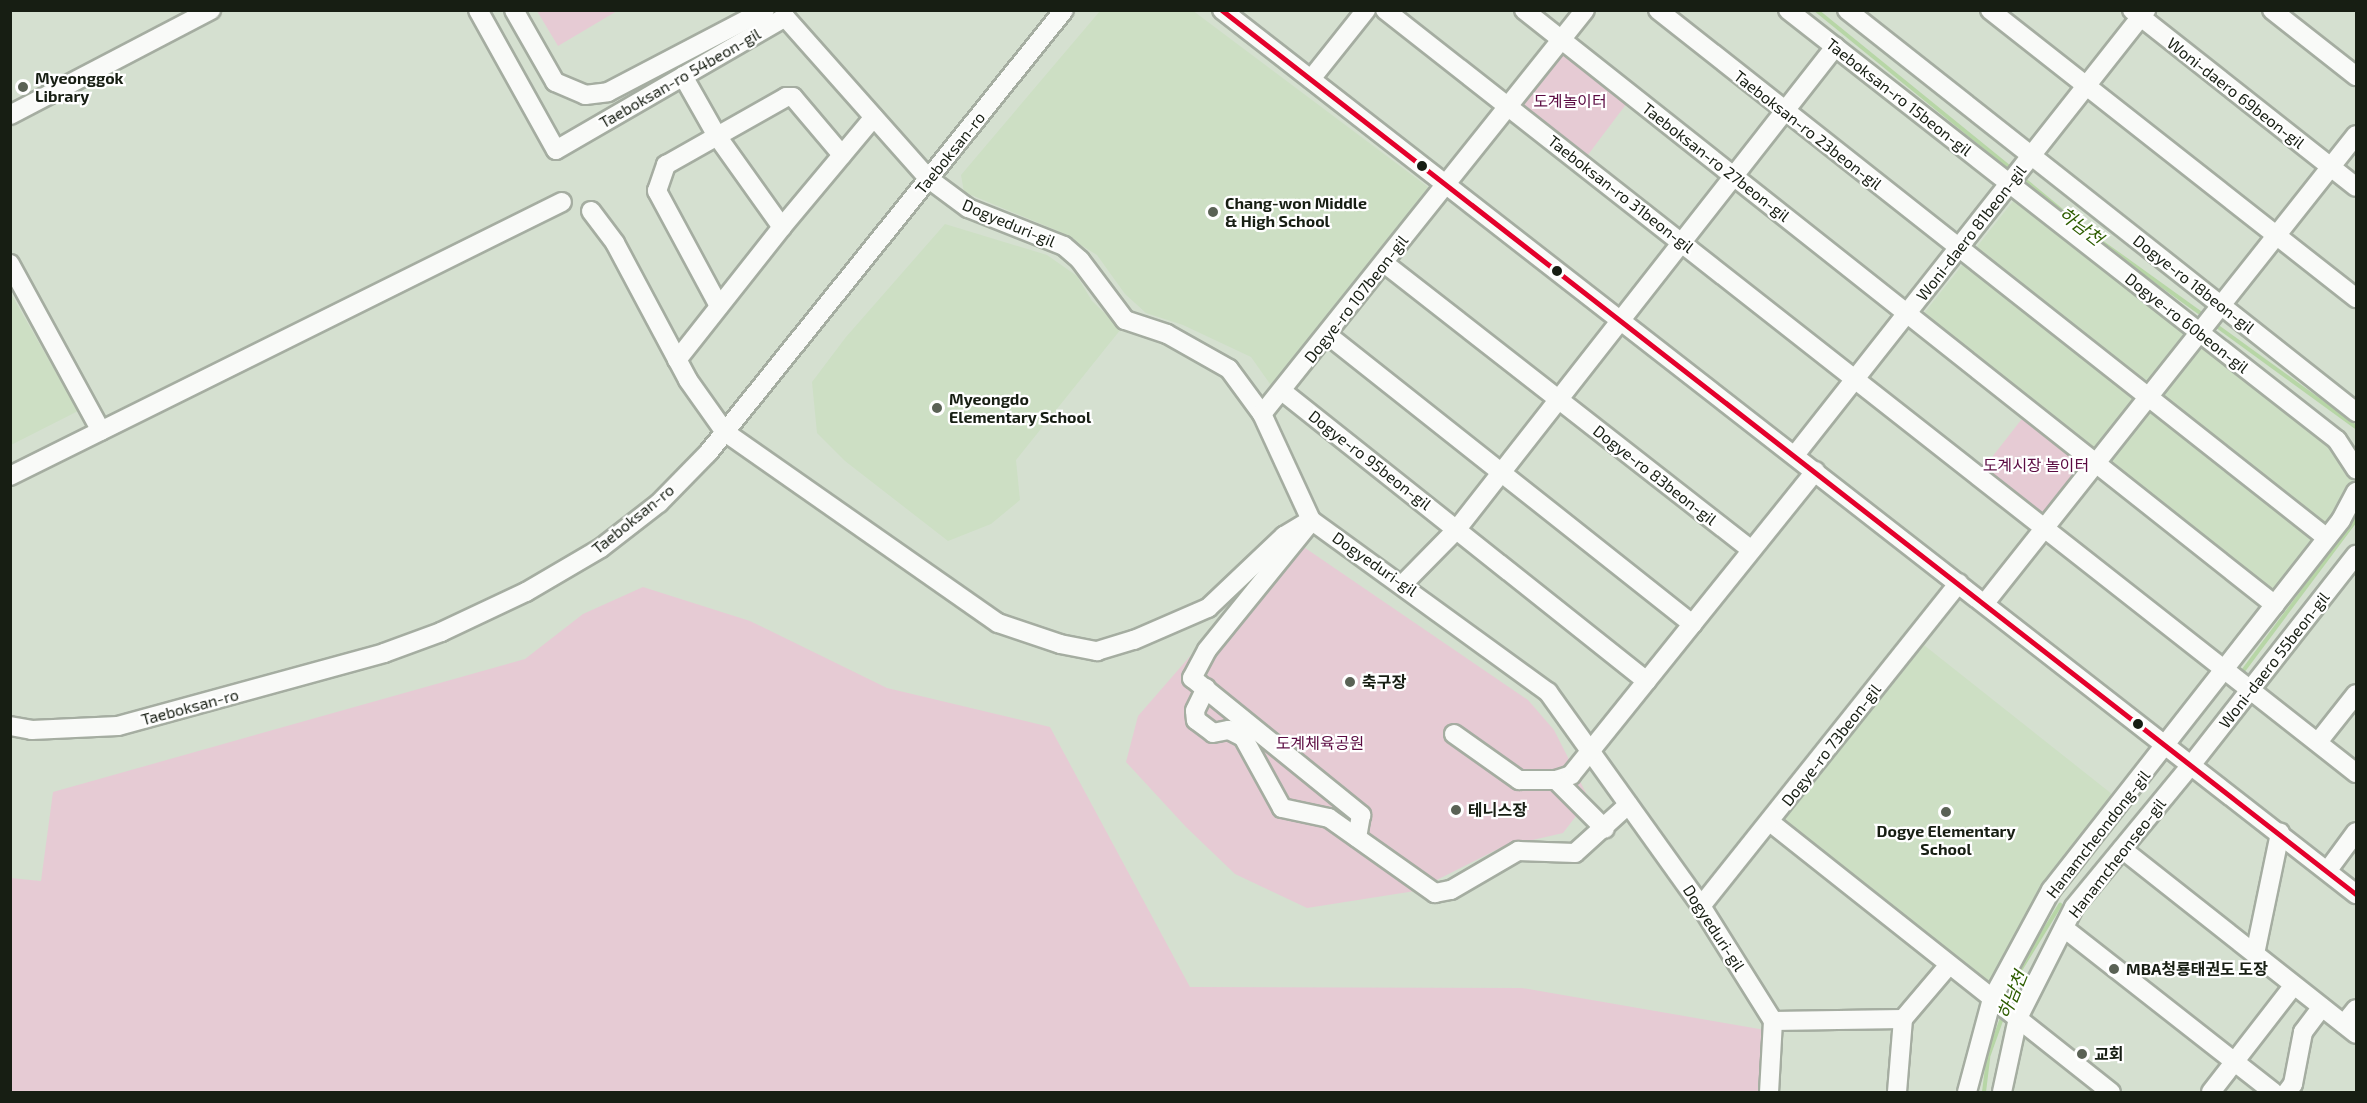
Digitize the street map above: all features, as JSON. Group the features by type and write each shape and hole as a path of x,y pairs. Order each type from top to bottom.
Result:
{"street":[{"path":"10,115 211,10"},
{"name":"Taeboksan-ro 54beon-gil","path":"478,10 556,150 785,17 929,179"},
{"path":"514,10 555,82 585,95 608,92 765,10"},
{"name":"Taeboksan-ro","path":"10,726 32,730 118,726 384,653 441,632 526,592 601,548 659,503 725,432 1064,10"},
{"path":"1222,10 1448,183 2356,894"},
{"path":"1311,80 1366,10"},
{"name":"Taeboksan-ro 31beon-gil","path":"1385,10 1856,378"},
{"name":"Taeboksan-ro 27beon-gil","path":"1524,10 1908,312"},
{"name":"Dogye-ro 107beon-gil","path":"1262,414 1329,336 1384,263 1585,10"},
{"name":"Taeboksan-ro 23beon-gil","path":"1658,10 1959,248"},
{"name":"Taeboksan-ro 15beon-gil","path":"1788,10 2011,182"},
{"path":"1990,10 2356,298"},
{"path":"2272,10 2356,76"},
{"name":"Dogye-ro 18beon-gil","path":"1857,13 2028,160 2356,412"},
{"name":"Woni-daero 81beon-gil","path":"1795,455 2086,87 2140,13"},
{"name":"Woni-daero 69beon-gil","path":"2140,13 2356,187"},
{"path":"1403,584 1457,529 1835,47"},
{"path":"682,76 717,136 782,227"},
{"path":"719,306 657,191 666,165 786,97 793,97 842,155"},
{"path":"677,360 782,227 874,117"},
{"path":"1985,603 2221,309 2356,135"},
{"name":"Dogyeduri-gil","path":"929,179 968,208 1064,246 1080,260 1125,320 1175,338 1229,369 1262,414 1311,520 1403,584 1548,692 1701,906 1773,1021"},
{"name":"Dogye-ro 60beon-gil","path":"2011,182 2203,331 2337,441 2356,469"},
{"path":"10,476 562,202"},
{"path":"591,211 615,243 677,360 725,432 998,623 1097,651 1208,608 1284,536 1311,520"},
{"path":"1959,248 2327,538"},
{"path":"1384,263 1559,399"},
{"path":"10,264 101,431"},
{"path":"1908,312 2275,605"},
{"path":"1329,336 1693,624"},
{"path":"1856,378 2356,773"},
{"name":"Dogye-ro 95beon-gil","path":"1282,391 1457,529"},
{"name":"Dogye-ro 83beon-gil","path":"1559,399 1752,550"},
{"path":"1454,734 1519,780 1556,780 1570,775 1589,748 1647,681 1815,471"},
{"path":"2168,746 2352,506 2356,492"},
{"path":"1311,520 1207,650 1192,678 1361,815 1357,838"},
{"path":"1457,529 1647,681"},
{"name":"Woni-daero 55beon-gil","path":"2192,764 2356,555"},
{"name":"Dogye-ro 73beon-gil","path":"1701,906 1959,583"},
{"path":"1206,688 1195,711 1196,720 1214,733 1229,730 1243,737 1282,808 1329,818 1435,893 1451,890 1518,851 1575,853 1605,829 1628,805"},
{"path":"2318,742 2356,694"},
{"name":"Hanamcheondong-gil","path":"1967,1092 2005,1009 2050,890 2168,746"},
{"name":"Hanamcheonseo-gil","path":"2002,1092 2005,1009 2064,928 2074,907 2192,764"},
{"path":"1556,780 1605,829"},
{"path":"1770,822 2111,1092"},
{"path":"2328,870 2356,832"},
{"path":"2255,954 2280,833"},
{"path":"2122,849 2350,1029 2356,1009"},
{"path":"2050,890 2074,907"},
{"path":"2064,928 2273,1092"},
{"path":"1897,1092 1903,1019 1948,965"},
{"path":"2211,1092 2294,985"},
{"path":"2287,1092 2293,1084 2303,1032 2322,1007"},
{"path":"1769,1092 1773,1021 1903,1019"}],"shaded area":[{"name":"Chang-won Middle & High School","path":"1192,10 1432,190 1275,391 1251,357 1183,325 1146,313 1125,294 1097,255 1058,231 964,192 961,175 1100,11"},
{"path":"2018,195 2336,443 2353,466 2353,480 2345,501 2276,592 1921,317"},
{"name":"Myeongdo Elementary School","path":"945,224 1047,255 1077,276 1092,301 1121,329 1016,460 1020,500 991,524 948,541 845,461 817,433 812,382 846,337"},
{"path":"10,292 78,411 11,445 10,445"},
{"name":"Dogye Elementary School","path":"1910,634 2122,802 2051,890 1992,999 1770,822"}],"green space":[{"path":"537,11 617,11 558,46"},
{"name":"도계놀이터","path":"1564,52 1629,101 1586,157 1521,109"},
{"name":"도계시장 놀이터","path":"2028,411 2089,459 2043,519 1981,471"},
{"name":"도계체육공원","path":"1292,539 1528,700 1554,730 1589,799 1563,833 1502,847 1415,891 1307,908 1235,874 1186,827 1126,762 1138,716"},
{"path":"643,587 750,621 887,688 1050,727 1190,987 1522,988 1771,1031 1765,1092 11,1092 10,878 41,881 53,792 525,659 583,614"}],"waterway":[{"name":"하남천","path":"1816,10 2013,170"},
{"name":"하남천","path":"2021,177 2089,233 2206,317"},
{"name":"하남천","path":"2214,324 2356,427"},
{"name":"하남천","path":"2243,671 2356,520"},
{"name":"하남천","path":"2008,1002 2019,972 2060,905"},
{"name":"하남천","path":"1984,1092 1988,1057 2003,1015"}],"transit line":[{"path":"1222,10 2356,894"}],"place":[{"name":"Myeonggok Library","path":"23,87"},
{"name":"Chang-won Middle & High School","path":"1213,212"},
{"name":"Myeongdo Elementary School","path":"937,408"},
{"name":"축구장","path":"1350,682"},
{"name":"테니스장","path":"1456,810"},
{"name":"Dogye Elementary School","path":"1946,812"},
{"name":"MBA청룡태권도 도장","path":"2114,969"},
{"name":"교회","path":"2082,1054"}]}
